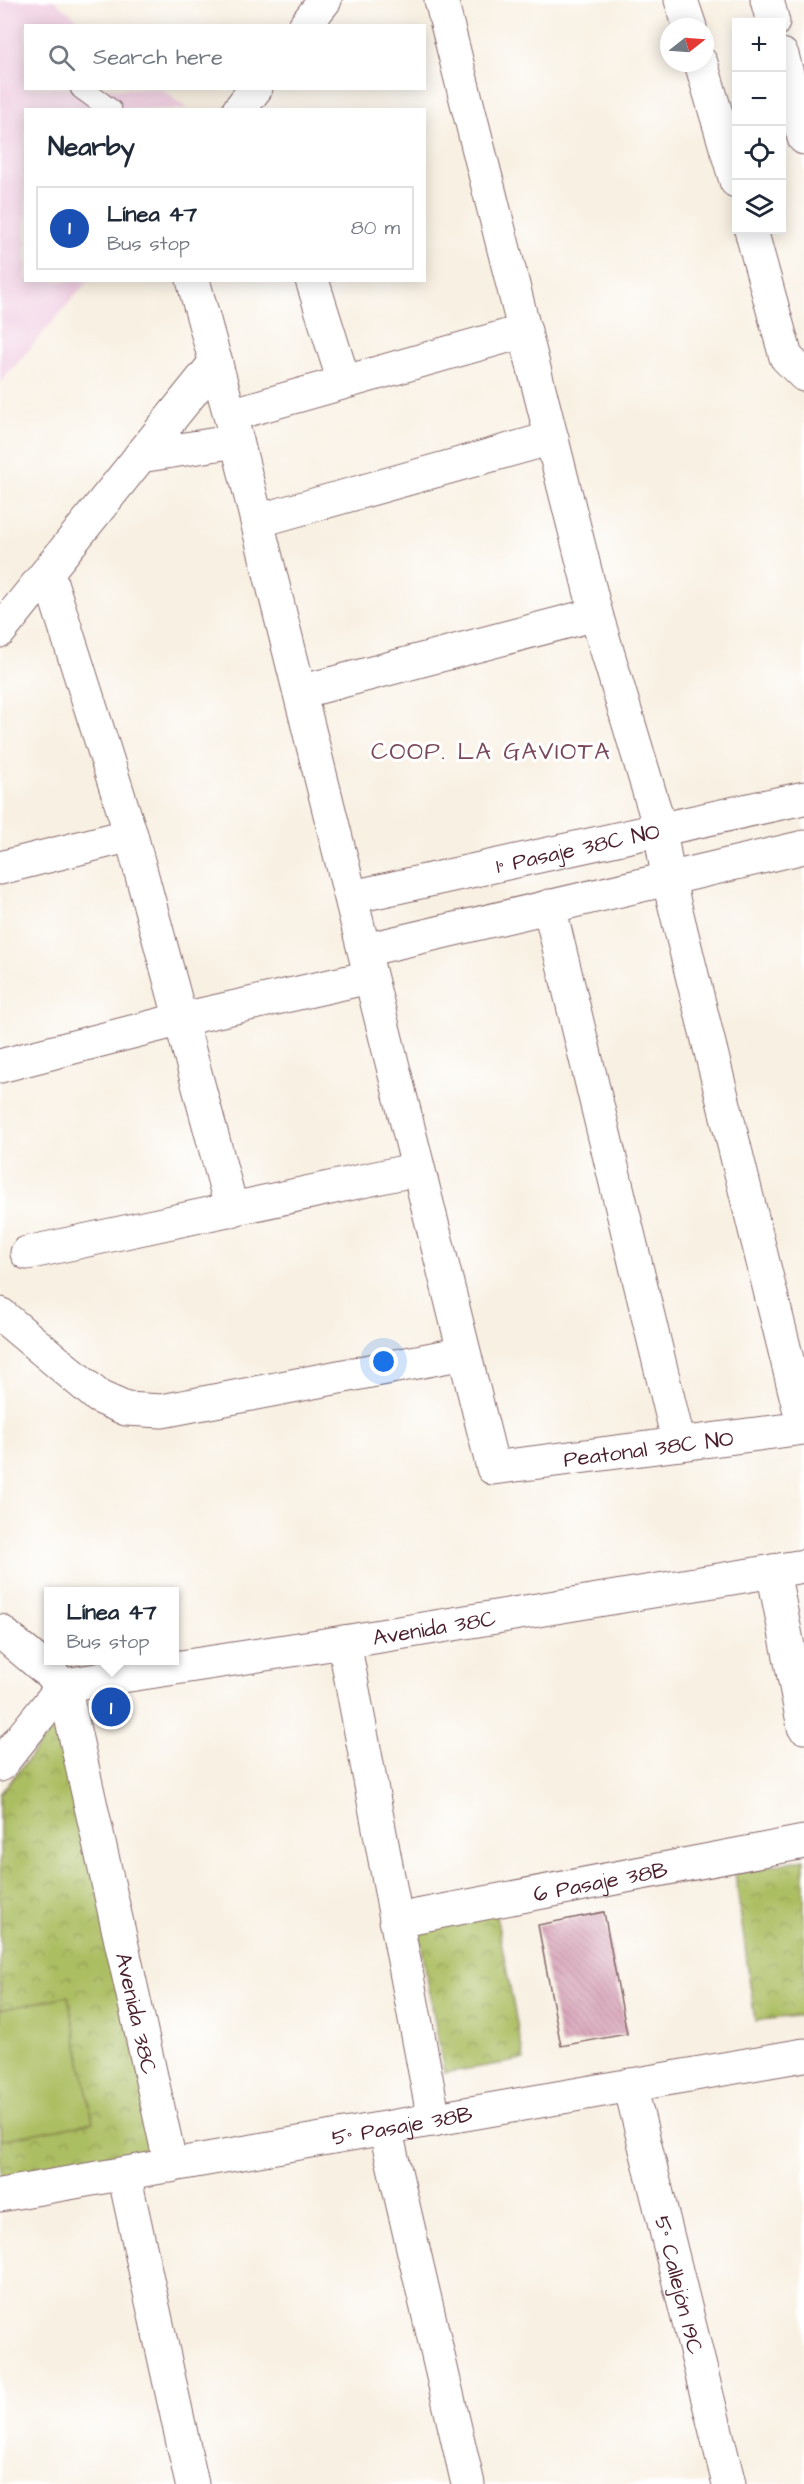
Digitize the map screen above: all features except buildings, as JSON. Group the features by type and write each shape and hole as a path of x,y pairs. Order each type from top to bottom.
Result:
{"street":[{"path":"307,24 325,0"},
{"path":"441,0 596,614 660,828 668,878 804,1428"},
{"path":"681,0 687,18"},
{"path":"767,0 772,18"},
{"path":"786,70 804,138"},
{"path":"704,72 736,180"},
{"path":"752,234 798,361"},
{"path":"0,1314 99,1397 126,1408 162,1411 464,1353 234,428 194,282"},
{"path":"313,282 344,382"},
{"path":"140,456 234,428 344,382 525,331"},
{"path":"0,631 216,362"},
{"path":"257,521 552,438"},
{"path":"48,573 131,835 232,1210"},
{"path":"300,692 596,614"},
{"name":"1° Pasaje 38C NO","path":"352,897 804,798"},
{"path":"0,868 131,835"},
{"path":"0,1066 182,1019 368,964 549,906 804,847"},
{"path":"549,906 679,1444"},
{"path":"27,1253 418,1169"},
{"name":"Peatonal 38C NO","path":"464,1353 493,1468 804,1428"},
{"path":"789,1569 804,1728"},
{"name":"Avenida 38C","path":"171,2166 64,1685 789,1569"},
{"path":"0,1631 64,1685 0,1765"},
{"path":"344,1642 434,2120"},
{"name":"6 Pasaje 38B","path":"396,1920 804,1842"},
{"name":"5° Pasaje 38B","path":"0,2195 804,2055"},
{"name":"5° Callejón 19C","path":"630,2085 729,2484"},
{"path":"385,2128 468,2484"},
{"path":"124,2174 192,2484"}],"lane":[{"path":"84,90 108,108"}],"shaded area":[{"path":"0,0 54,0 84,24 24,24 24,90 162,90 186,108 24,108 24,282 87,282 0,383"}],"green space":[{"path":"62,1717 157,2155 0,2182 0,1794"},
{"path":"804,1859 804,2015 755,2021 735,1873"},
{"path":"495,1910 524,2060 444,2073 418,1926"},
{"path":"68,1996 93,2122 0,2140 0,2010"}],"place":[{"name":"Línea 47","path":"111,1707"}],"district":[{"name":"COOP. LA GAVIOTA","path":"491,751"}]}
